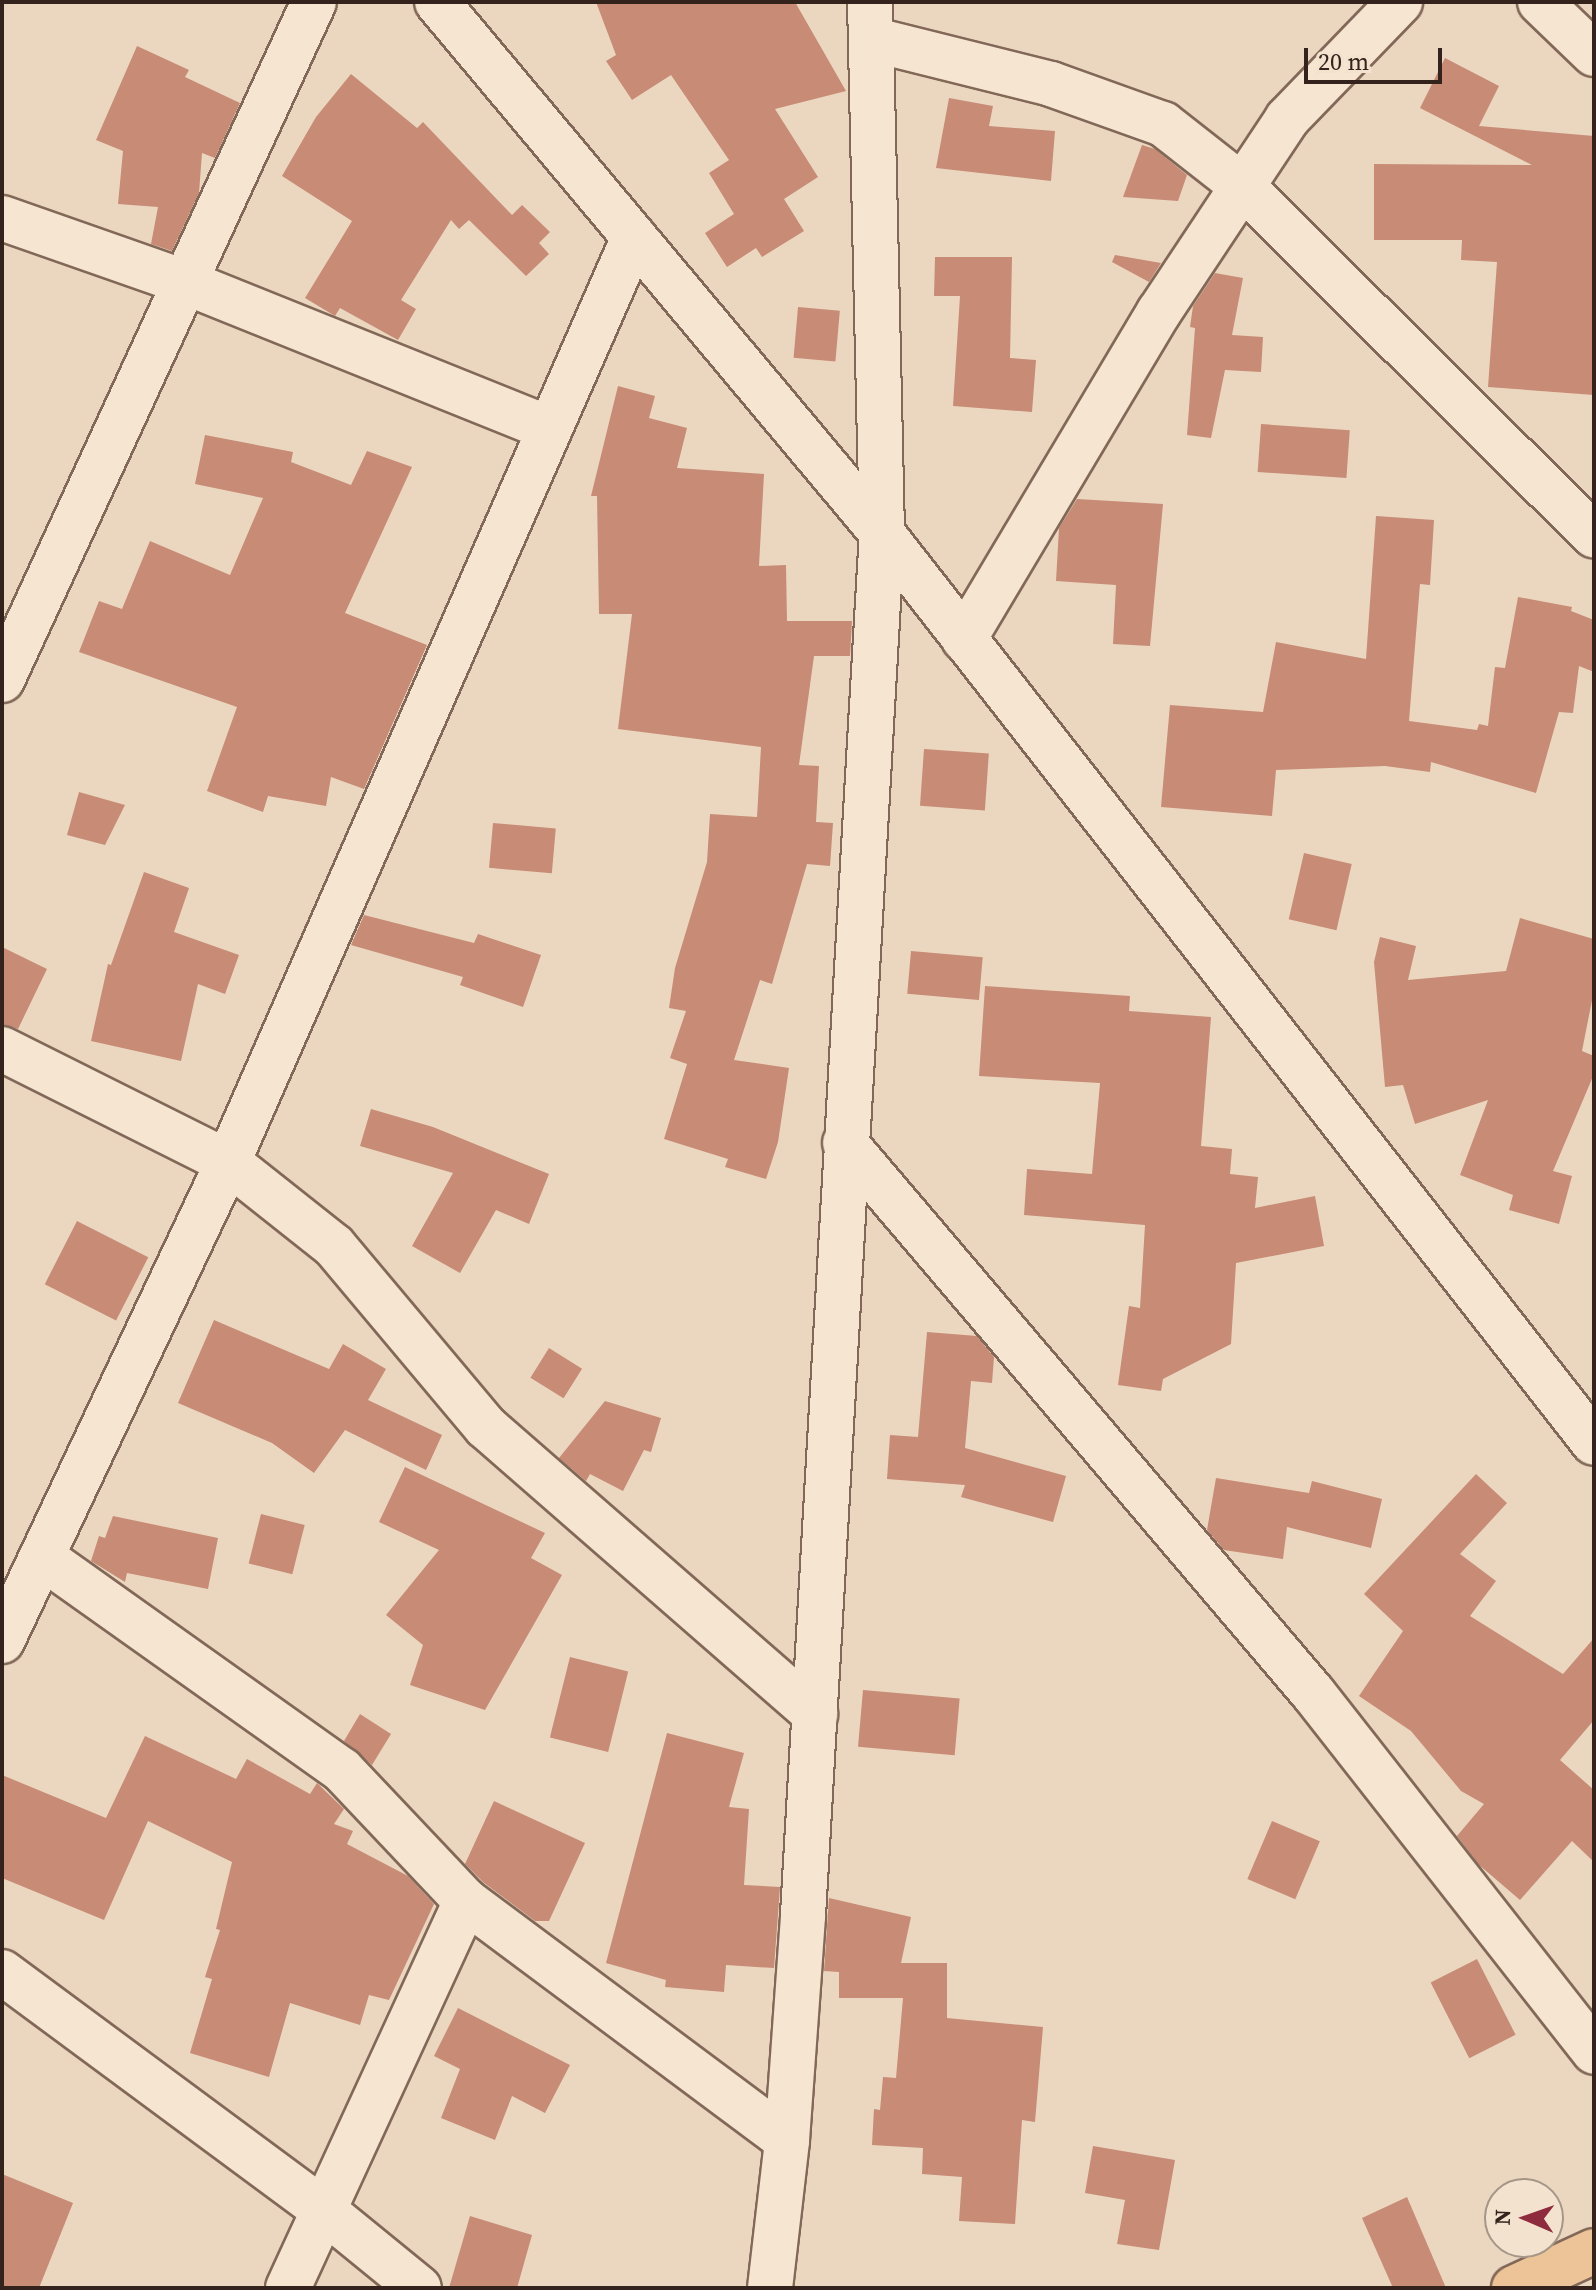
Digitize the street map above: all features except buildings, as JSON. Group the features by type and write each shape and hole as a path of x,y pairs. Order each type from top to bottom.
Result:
{"main road":[{"path":"1514,2288 1594,2251"}],"street":[{"path":"2,680 314,2"},
{"path":"437,2 882,533 1594,1443"},
{"path":"964,639 1159,312 1287,119 1400,2"},
{"path":"1540,2 1594,54"},
{"path":"770,2288 787,2140 815,1714 882,533 870,21 1163,124 1242,186 1594,536"},
{"path":"2,218 185,282 550,429"},
{"path":"2,1641 228,1162 634,237"},
{"path":"2,1049 228,1162 334,1246 486,1427 815,1714"},
{"path":"845,1143 1313,1693 1594,2052"},
{"path":"42,1557 342,1770 466,1901 787,2140"},
{"path":"288,2288 466,1901"},
{"path":"2,1972 322,2209 419,2288"}]}
